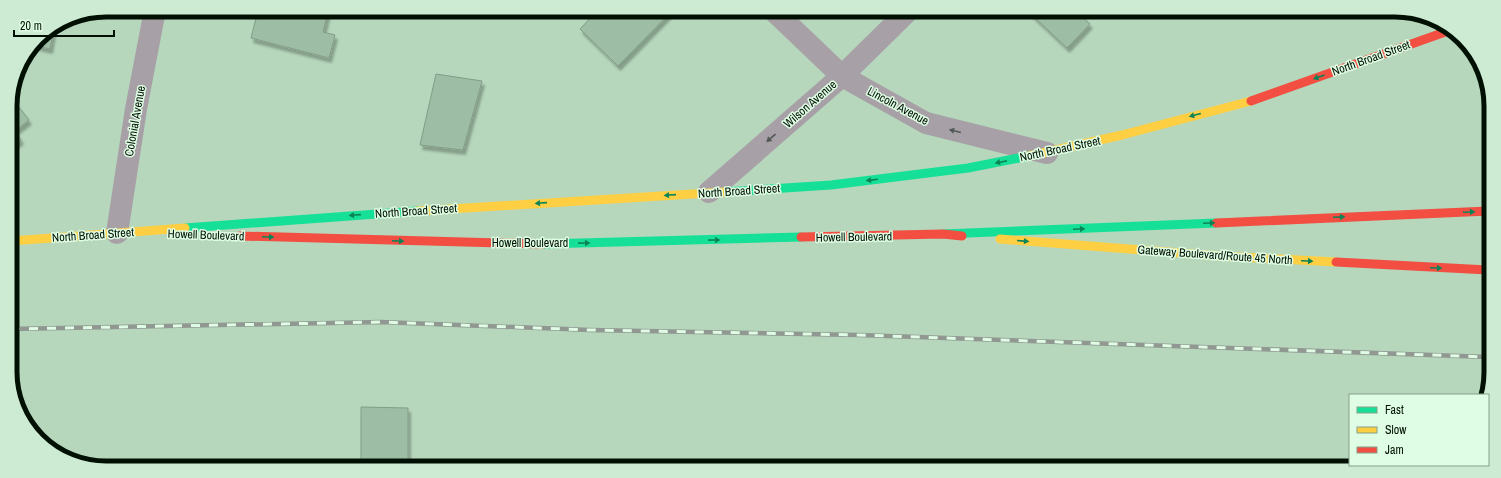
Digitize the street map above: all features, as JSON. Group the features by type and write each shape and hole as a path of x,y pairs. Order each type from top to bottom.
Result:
{"main road":[{"name":"North Broad Street","path":"17,241 386,213 839,184 968,168 1122,135 1258,99 1445,32"},
{"path":"943,234 1484,212"},
{"name":"Howell Boulevard","path":"117,233 213,236"},
{"name":"Howell Boulevard","path":"229,236 531,244 943,234"},
{"name":"Gateway Boulevard/Route 45 North","path":"943,234 1220,256 1484,270"}],"street":[{"name":"Colonial Avenue","path":"117,233 136,109 154,17"},
{"name":"Lincoln Avenue","path":"780,17 842,76 926,124 1047,152"},
{"name":"Wilson Avenue","path":"709,192 842,76 902,17"}],"building":[{"path":"256,17 327,17 323,32 335,35 329,58 251,38"},
{"path":"591,17 666,17 618,66 580,29"},
{"path":"1034,17 1082,17 1090,24 1067,48"},
{"path":"53,35 50,49 39,47"},
{"path":"436,74 482,81 463,150 420,145"},
{"path":"17,105 29,120 17,129"},
{"path":"17,134 21,140 17,143"},
{"path":"361,407 408,408 408,461 361,461"}],"railway":[{"path":"17,329 381,322 590,330 859,335 1484,357"}],"traffic: fast":[{"path":"725,192 831,185 968,168 1029,156"},
{"path":"185,228 418,211"},
{"path":"943,234 1216,223"},
{"path":"543,244 801,237"}],"traffic: slow":[{"path":"1029,156 1122,135 1251,101"},
{"path":"418,211 725,192"},
{"path":"17,241 185,228"},
{"path":"1000,239 1220,256 1336,262"}],"traffic: jam":[{"path":"1251,101 1445,32"},
{"path":"1216,223 1484,211"},
{"path":"801,237 943,234 962,236"},
{"path":"240,236 543,244"},
{"path":"1336,262 1484,270"}]}
